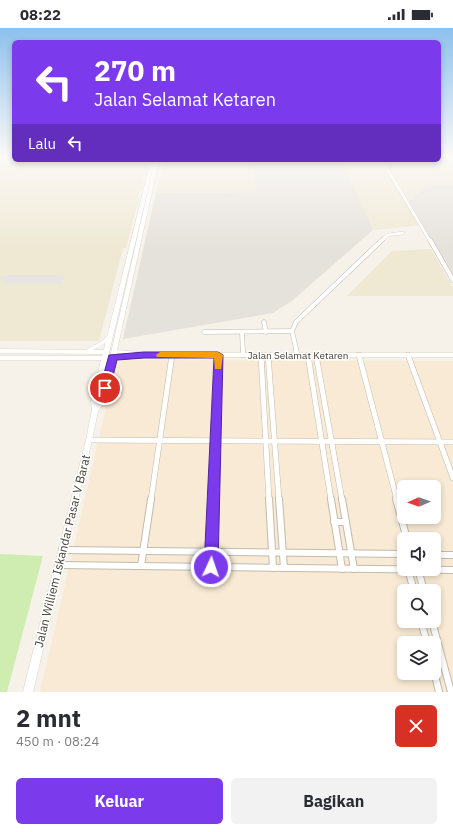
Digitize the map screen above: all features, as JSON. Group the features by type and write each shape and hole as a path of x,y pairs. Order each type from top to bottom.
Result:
{"street":[{"name":"Jalan Williem Iskandar Pasar V Barat","path":"28,692 96,410 102,401 143,223 144,206 148,187"},
{"name":"Jalan Williem Iskandar Pasar V Barat","path":"96,410 94,401 109,337 138,223 149,187"},
{"path":"398,187 453,280"},
{"path":"138,223 143,223"},
{"path":"297,355 292,331 296,322 388,235 403,233"},
{"path":"125,275 131,275"},
{"path":"264,322 266,332"},
{"path":"204,332 292,331"},
{"path":"242,332 243,355"},
{"path":"83,351 96,348 109,337"},
{"path":"83,351 105,355 1,358 3,352 83,351"},
{"name":"Jalan Selamat Ketaren","path":"113,354 453,355"},
{"path":"140,566 172,355"},
{"path":"211,567 218,355"},
{"path":"260,355 273,568"},
{"path":"268,355 284,568"},
{"path":"308,355 342,569"},
{"path":"316,355 354,569"},
{"path":"359,355 404,532"},
{"path":"408,355 453,478"},
{"path":"312,377 320,377"},
{"path":"314,392 323,392"},
{"path":"316,404 325,405"},
{"path":"318,417 327,417"},
{"path":"89,440 453,442"},
{"path":"325,465 336,465"},
{"path":"328,480 338,480"},
{"path":"331,498 342,498"},
{"path":"334,522 346,522"},
{"path":"62,550 397,554"},
{"path":"441,555 453,555"},
{"path":"59,565 397,569"},
{"path":"441,570 453,570"},
{"path":"434,628 451,692"},
{"path":"436,680 439,692"}],"shaded area":[{"path":"0,187 142,187 142,190 139,191 139,199 126,248 123,248 99,341 0,341"},
{"path":"158,187 256,187 256,192 156,193"},
{"path":"256,187 354,187 373,230 293,300 273,313 123,339 156,193 256,192"},
{"path":"354,187 424,187 408,201 422,225 373,230"},
{"path":"424,187 453,187 453,277 408,202"},
{"path":"431,249 453,288 453,296 347,296 392,251"},
{"path":"0,275 65,275 62,284 4,284 5,281 3,281 4,279 0,279"},
{"path":"117,360 453,361 453,692 40,692"}],"green space":[{"path":"0,554 43,556 7,692 0,692"}],"slow traffic":[{"path":"160,355 218,355 218,367"}],"route":[{"path":"105,388 113,357 144,355 218,355 211,567"}]}
